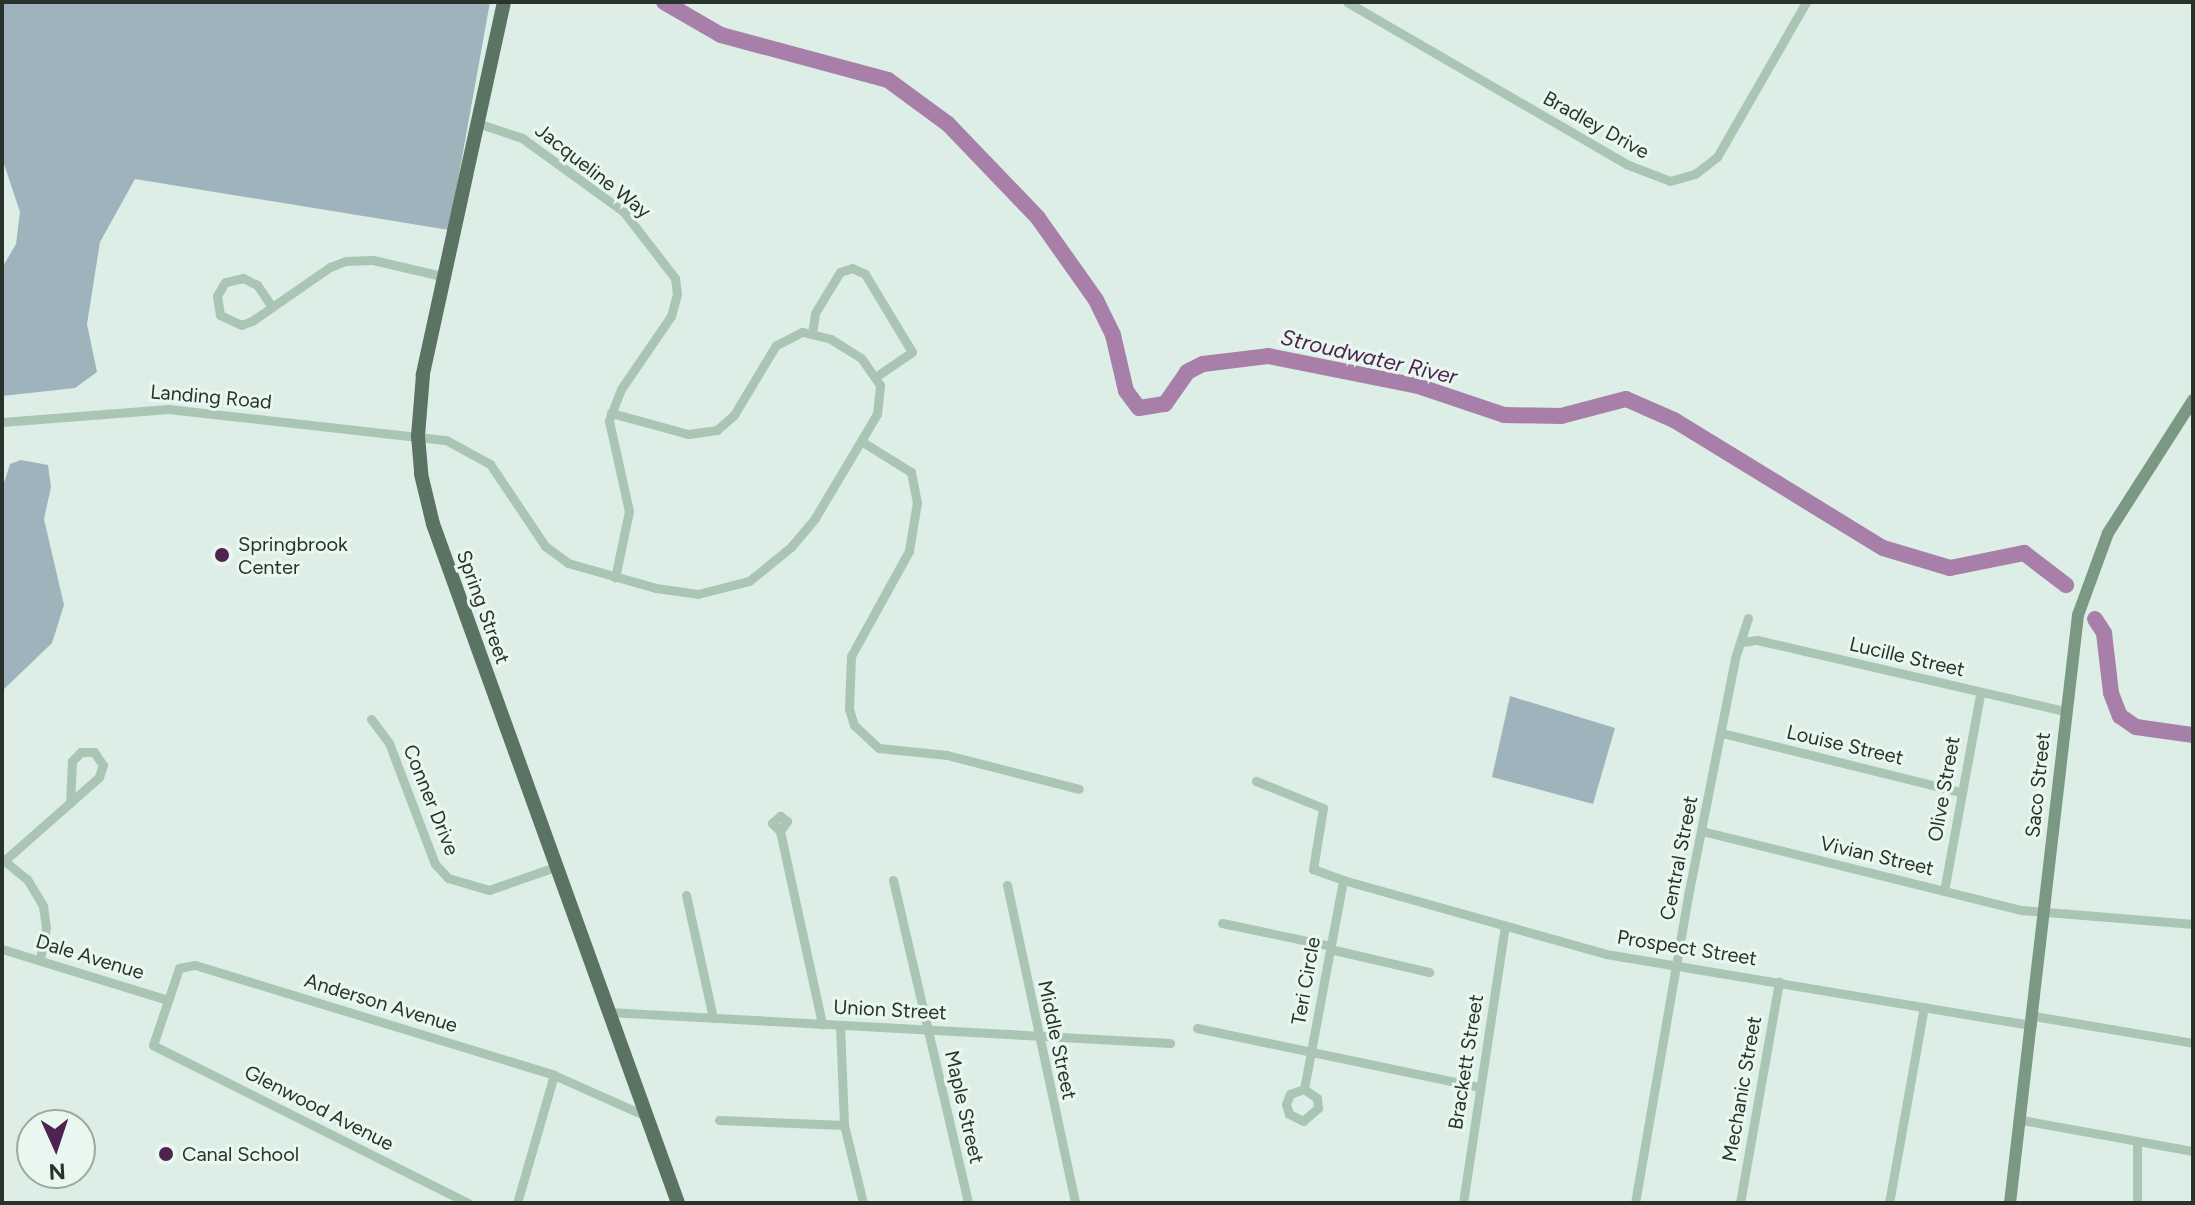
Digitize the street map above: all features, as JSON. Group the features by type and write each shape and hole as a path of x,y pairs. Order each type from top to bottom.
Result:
{"main road":[{"name":"Spring Street","path":"504,2 480,124 423,375 418,436 433,524 678,1203"},
{"name":"Saco Street","path":"2010,1203 2078,615 2097,556 2193,400"}],"street":[{"name":"Bradley Drive","path":"1347,2 1626,164 1670,181 1695,174 1717,157 1806,2"},
{"name":"Jacqueline Way","path":"480,124 522,138 623,211 672,269 677,294 671,316 621,389 611,413 608,437 629,511 615,578"},
{"path":"272,307 257,285 243,278 225,282 217,296 220,315 233,324 249,323 346,261 373,260 446,277"},
{"path":"611,413 680,433 711,433 734,415 780,341 812,333 861,358 877,376 912,352 865,274 852,268 840,272 815,313 812,333"},
{"name":"Landing Road","path":"2,422 168,409 458,443 480,455 545,546 568,563 615,578 698,594 730,589 759,576 815,518 880,407 877,376"},
{"path":"861,441 911,472 917,494 909,551 851,656 849,709 854,725 879,748 947,755 1079,789"},
{"name":"Central Street","path":"1635,1203 1702,831 1748,618"},
{"name":"Lucille Street","path":"1742,642 1757,640 1980,694 2065,711"},
{"name":"Olive Street","path":"1944,891 1980,694"},
{"name":"Conner Drive","path":"371,719 389,743 435,864 448,878 489,890 555,867"},
{"name":"Louise Street","path":"1722,733 1960,792"},
{"path":"40,960 46,928 43,906 27,879 4,860 70,803 102,773 101,760 94,752 81,752 72,761 70,803"},
{"name":"Prospect Street","path":"1256,781 1323,808 1313,869 1606,954 1924,1007 2193,1043"},
{"path":"780,831 822,1024"},
{"name":"Vivian Street","path":"1702,831 2045,913 2193,924"},
{"name":"Maple Street","path":"893,880 968,1203"},
{"name":"Teri Circle","path":"1304,1089 1343,880"},
{"name":"Middle Street","path":"1007,885 1075,1203"},
{"path":"686,895 713,1018"},
{"path":"1222,923 1429,972"},
{"name":"Brackett Street","path":"1463,1203 1505,925"},
{"name":"Dale Avenue","path":"2,949 168,1000"},
{"name":"Anderson Avenue","path":"153,1045 179,968 195,965 554,1075 646,1116"},
{"name":"Mechanic Street","path":"1740,1203 1779,981"},
{"path":"1889,1203 1924,1007"},
{"name":"Union Street","path":"608,1012 1170,1043"},
{"path":"840,1025 844,1125 863,1203"},
{"path":"1197,1028 1480,1087"},
{"name":"Glenwood Avenue","path":"153,1045 468,1203"},
{"path":"517,1203 554,1075"},
{"path":"719,1120 844,1125"},
{"path":"2022,1120 2193,1151"},
{"path":"2137,1142 2137,1203"}],"shaded area":[{"path":"2,2 490,2 449,230 135,179 100,242 87,324 97,372 75,388 2,396 2,268 16,244 20,212 2,158"},
{"path":"21,460 48,465 51,487 44,519 64,605 52,643 2,691 3,486 10,464"},
{"path":"1510,696 1615,728 1593,804 1492,777"}],"waterway":[{"name":"Stroudwater River","path":"664,2 721,35 888,80 948,124 1038,218 1096,300 1113,335 1126,391 1139,408 1165,404 1187,372 1203,364 1268,356 1418,386 1504,415 1561,416 1626,399 1674,420 1883,548 1950,568 2024,553 2066,585"},
{"name":"Stroudwater River","path":"2095,619 2104,633 2111,693 2120,716 2136,727 2193,735"}],"place":[{"name":"Springbrook Center","path":"222,555"},
{"name":"Canal School","path":"166,1154"}]}
